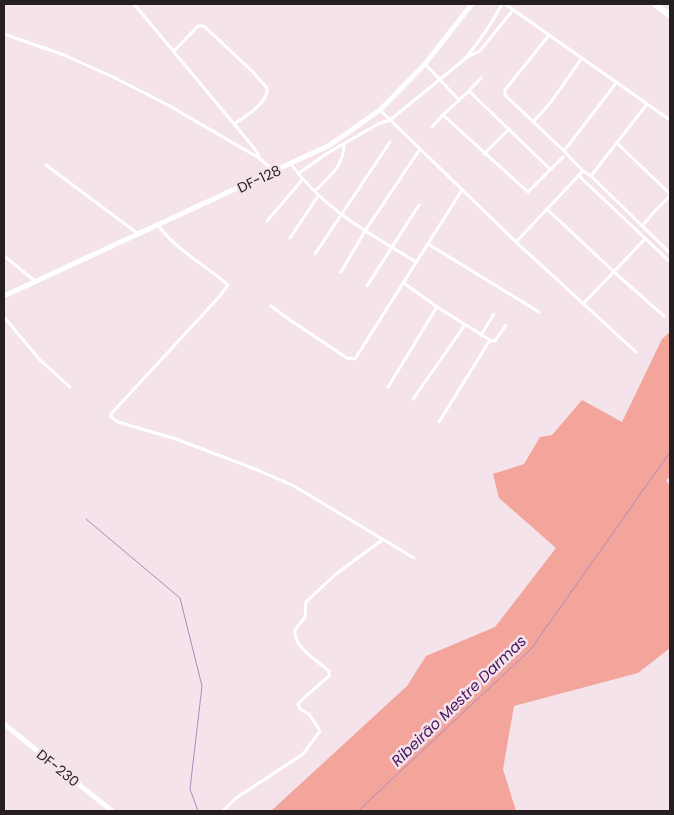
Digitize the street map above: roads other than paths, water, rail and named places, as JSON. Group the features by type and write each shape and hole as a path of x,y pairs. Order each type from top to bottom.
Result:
{"main road":[{"name":"DF-128","path":"4,296 330,145 380,110 425,64 472,4"},
{"name":"DF-230","path":"4,724 112,811"}],"street":[{"path":"134,4 254,148 259,158"},
{"path":"465,59 503,4 549,34 670,120"},
{"path":"652,4 670,15"},
{"path":"657,4 670,15"},
{"path":"298,174 326,154 378,124 390,120 440,78 465,59 480,51 513,10"},
{"path":"174,51 198,26 204,26 253,72 267,88 267,96 251,113 234,124"},
{"path":"4,34 64,55 168,105 259,158 275,171"},
{"path":"549,34 504,92 583,171 591,176 670,253"},
{"path":"533,122 551,102 582,58"},
{"path":"425,64 440,78 458,100"},
{"path":"432,126 481,78"},
{"path":"564,151 617,82"},
{"path":"469,90 550,169"},
{"path":"591,176 647,104"},
{"path":"380,110 516,242 636,352"},
{"path":"443,115 528,192 563,157"},
{"path":"484,154 509,129"},
{"path":"315,254 390,142"},
{"path":"616,143 670,195 642,226"},
{"path":"315,192 342,162 344,144"},
{"path":"341,272 365,230 420,149"},
{"path":"290,164 302,180 340,215 416,262"},
{"path":"46,165 138,234"},
{"path":"516,242 583,171"},
{"path":"578,175 670,262"},
{"path":"266,221 302,180"},
{"path":"271,306 347,358 355,359 462,190"},
{"path":"290,238 318,196"},
{"path":"366,286 393,248 419,205"},
{"path":"548,209 614,272 664,316"},
{"path":"158,225 164,234 177,246 228,285 220,297 111,414 111,417 118,422 176,439 232,460 294,486 414,558"},
{"path":"583,304 645,239"},
{"path":"428,244 539,312"},
{"path":"4,256 35,281"},
{"path":"404,283 437,307 490,340 495,341 506,325"},
{"path":"388,387 437,307"},
{"path":"481,335 494,314"},
{"path":"4,317 40,360 70,387"},
{"path":"413,399 465,325"},
{"path":"439,422 490,340"},
{"path":"223,811 236,798 303,754 320,730 309,714 300,708 298,704 329,676 329,671 302,648 296,639 295,630 306,617 306,602 336,574 382,540"}],"waterway":[{"name":"Ribeirão Mestre Darmas","path":"358,811 531,649 670,452"},
{"path":"86,519 180,598 202,686 190,789 198,811"}]}
